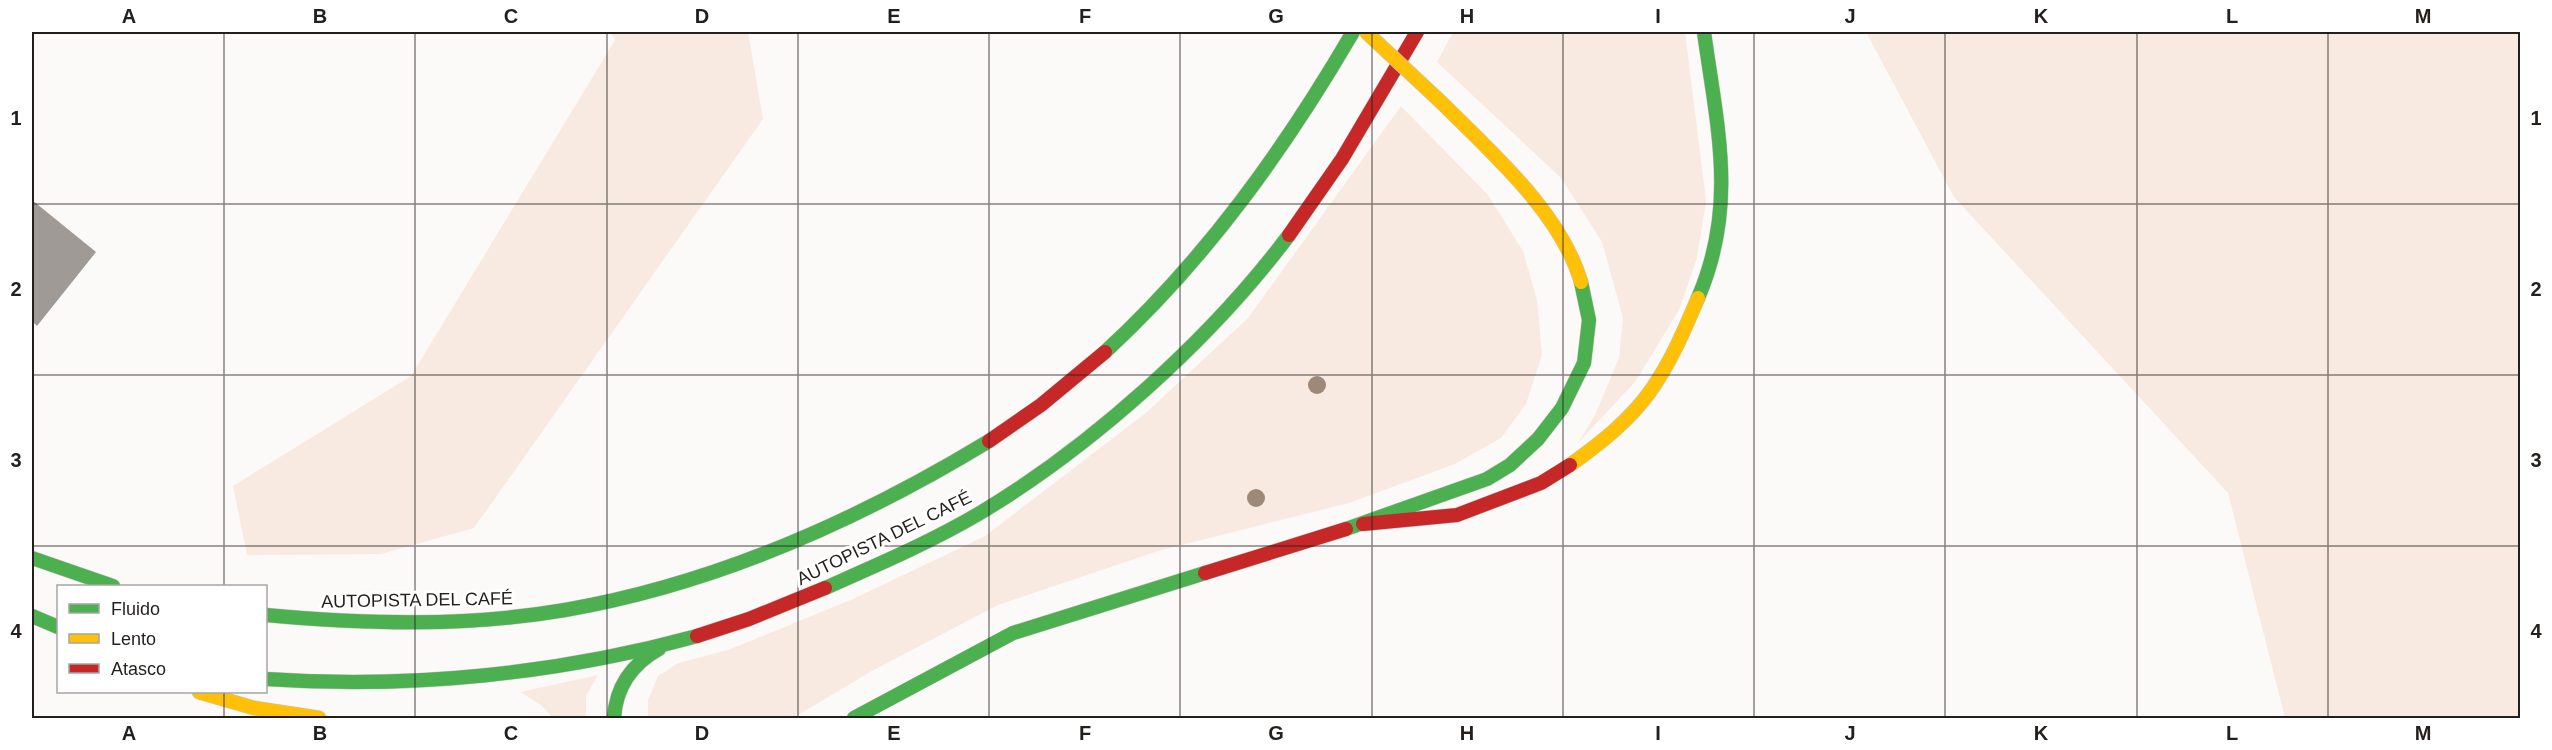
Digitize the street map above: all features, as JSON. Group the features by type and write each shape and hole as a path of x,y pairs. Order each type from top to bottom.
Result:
{"main road":[{"name":"AUTOPISTA DEL CAFÉ","path":"267,615 317,621 467,620 545,613 614,599 726,566 808,535 879,504 934,476 995,438 1098,359 1138,322 1221,230 1271,165 1319,91 1353,32"},
{"path":"854,718 1013,633 1363,524 1487,479 1505,471 1534,445 1554,420 1573,392 1585,364 1589,338 1588,307 1571,254 1545,211 1506,168 1442,103 1366,32"},
{"name":"AUTOPISTA DEL CAFÉ","path":"267,679 319,684 380,684 473,677 584,662 672,643 771,610 942,534 1010,493 1100,427 1208,330 1291,234 1334,174 1376,106 1417,32"},
{"path":"1363,524 1457,515 1541,483 1603,441 1648,394 1680,341 1706,281 1721,220 1723,171 1704,32"},
{"path":"1271,165 1302,87"},
{"path":"32,558 110,585"},
{"path":"32,616 57,627"},
{"path":"614,718 614,706 625,678 645,656 672,643"},
{"path":"202,693 254,708 319,718"}],"shaded area":[{"path":"611,32 748,32 763,119 474,528 381,554 247,555 233,486 411,376 615,40"},
{"path":"1453,32 1685,32 1706,201 1697,258 1679,310 1635,382 1578,443 1595,415 1619,358 1623,318 1602,242 1561,178 1437,62"},
{"path":"1866,32 2520,32 2520,718 2285,718 2228,493 1954,197"},
{"path":"1401,106 1488,195 1523,251 1537,300 1542,355 1526,404 1501,438 1455,464 1349,503 1158,551 998,605 870,672 793,718 648,718 648,700 658,676 678,663 728,650 853,599 985,536 1147,412 1248,318"},
{"path":"598,675 586,696 586,718 553,718 541,705 520,692"}],"building":[{"path":"32,200 96,252 37,326 32,321"}],"traffic: fast":[{"path":"1105,352 1142,316 1210,241 1271,161 1353,32"},
{"path":"1698,298 1718,231 1721,198 1718,133 1704,32"},
{"path":"825,588 904,553 961,524 1065,456 1147,388 1186,351 1224,313 1289,235"},
{"path":"1346,529 1487,479 1510,465 1538,439 1562,408 1584,363 1589,320 1581,282"},
{"path":"267,615 378,622 453,621 528,615 621,599 731,566 784,545 889,497 989,441"},
{"path":"32,558 110,585"},
{"path":"854,718 1013,633 1205,573"},
{"path":"32,616 57,627"},
{"path":"267,679 375,682 483,676 591,660 697,636"},
{"path":"614,718 618,696 627,678 633,669 659,649"}],"traffic: slow":[{"path":"1366,32 1442,103"},
{"path":"1442,103 1503,163 1541,208 1558,232 1581,282"},
{"path":"1570,465 1602,441 1641,404 1670,359 1698,298"},
{"path":"202,693 254,708 319,718"}],"traffic: jam":[{"path":"1289,235 1342,159 1417,32"},
{"path":"989,441 1041,405 1105,352"},
{"path":"1363,524 1457,515 1541,483 1570,465"},
{"path":"1205,573 1346,529"},
{"path":"697,636 749,619 825,588"}]}
